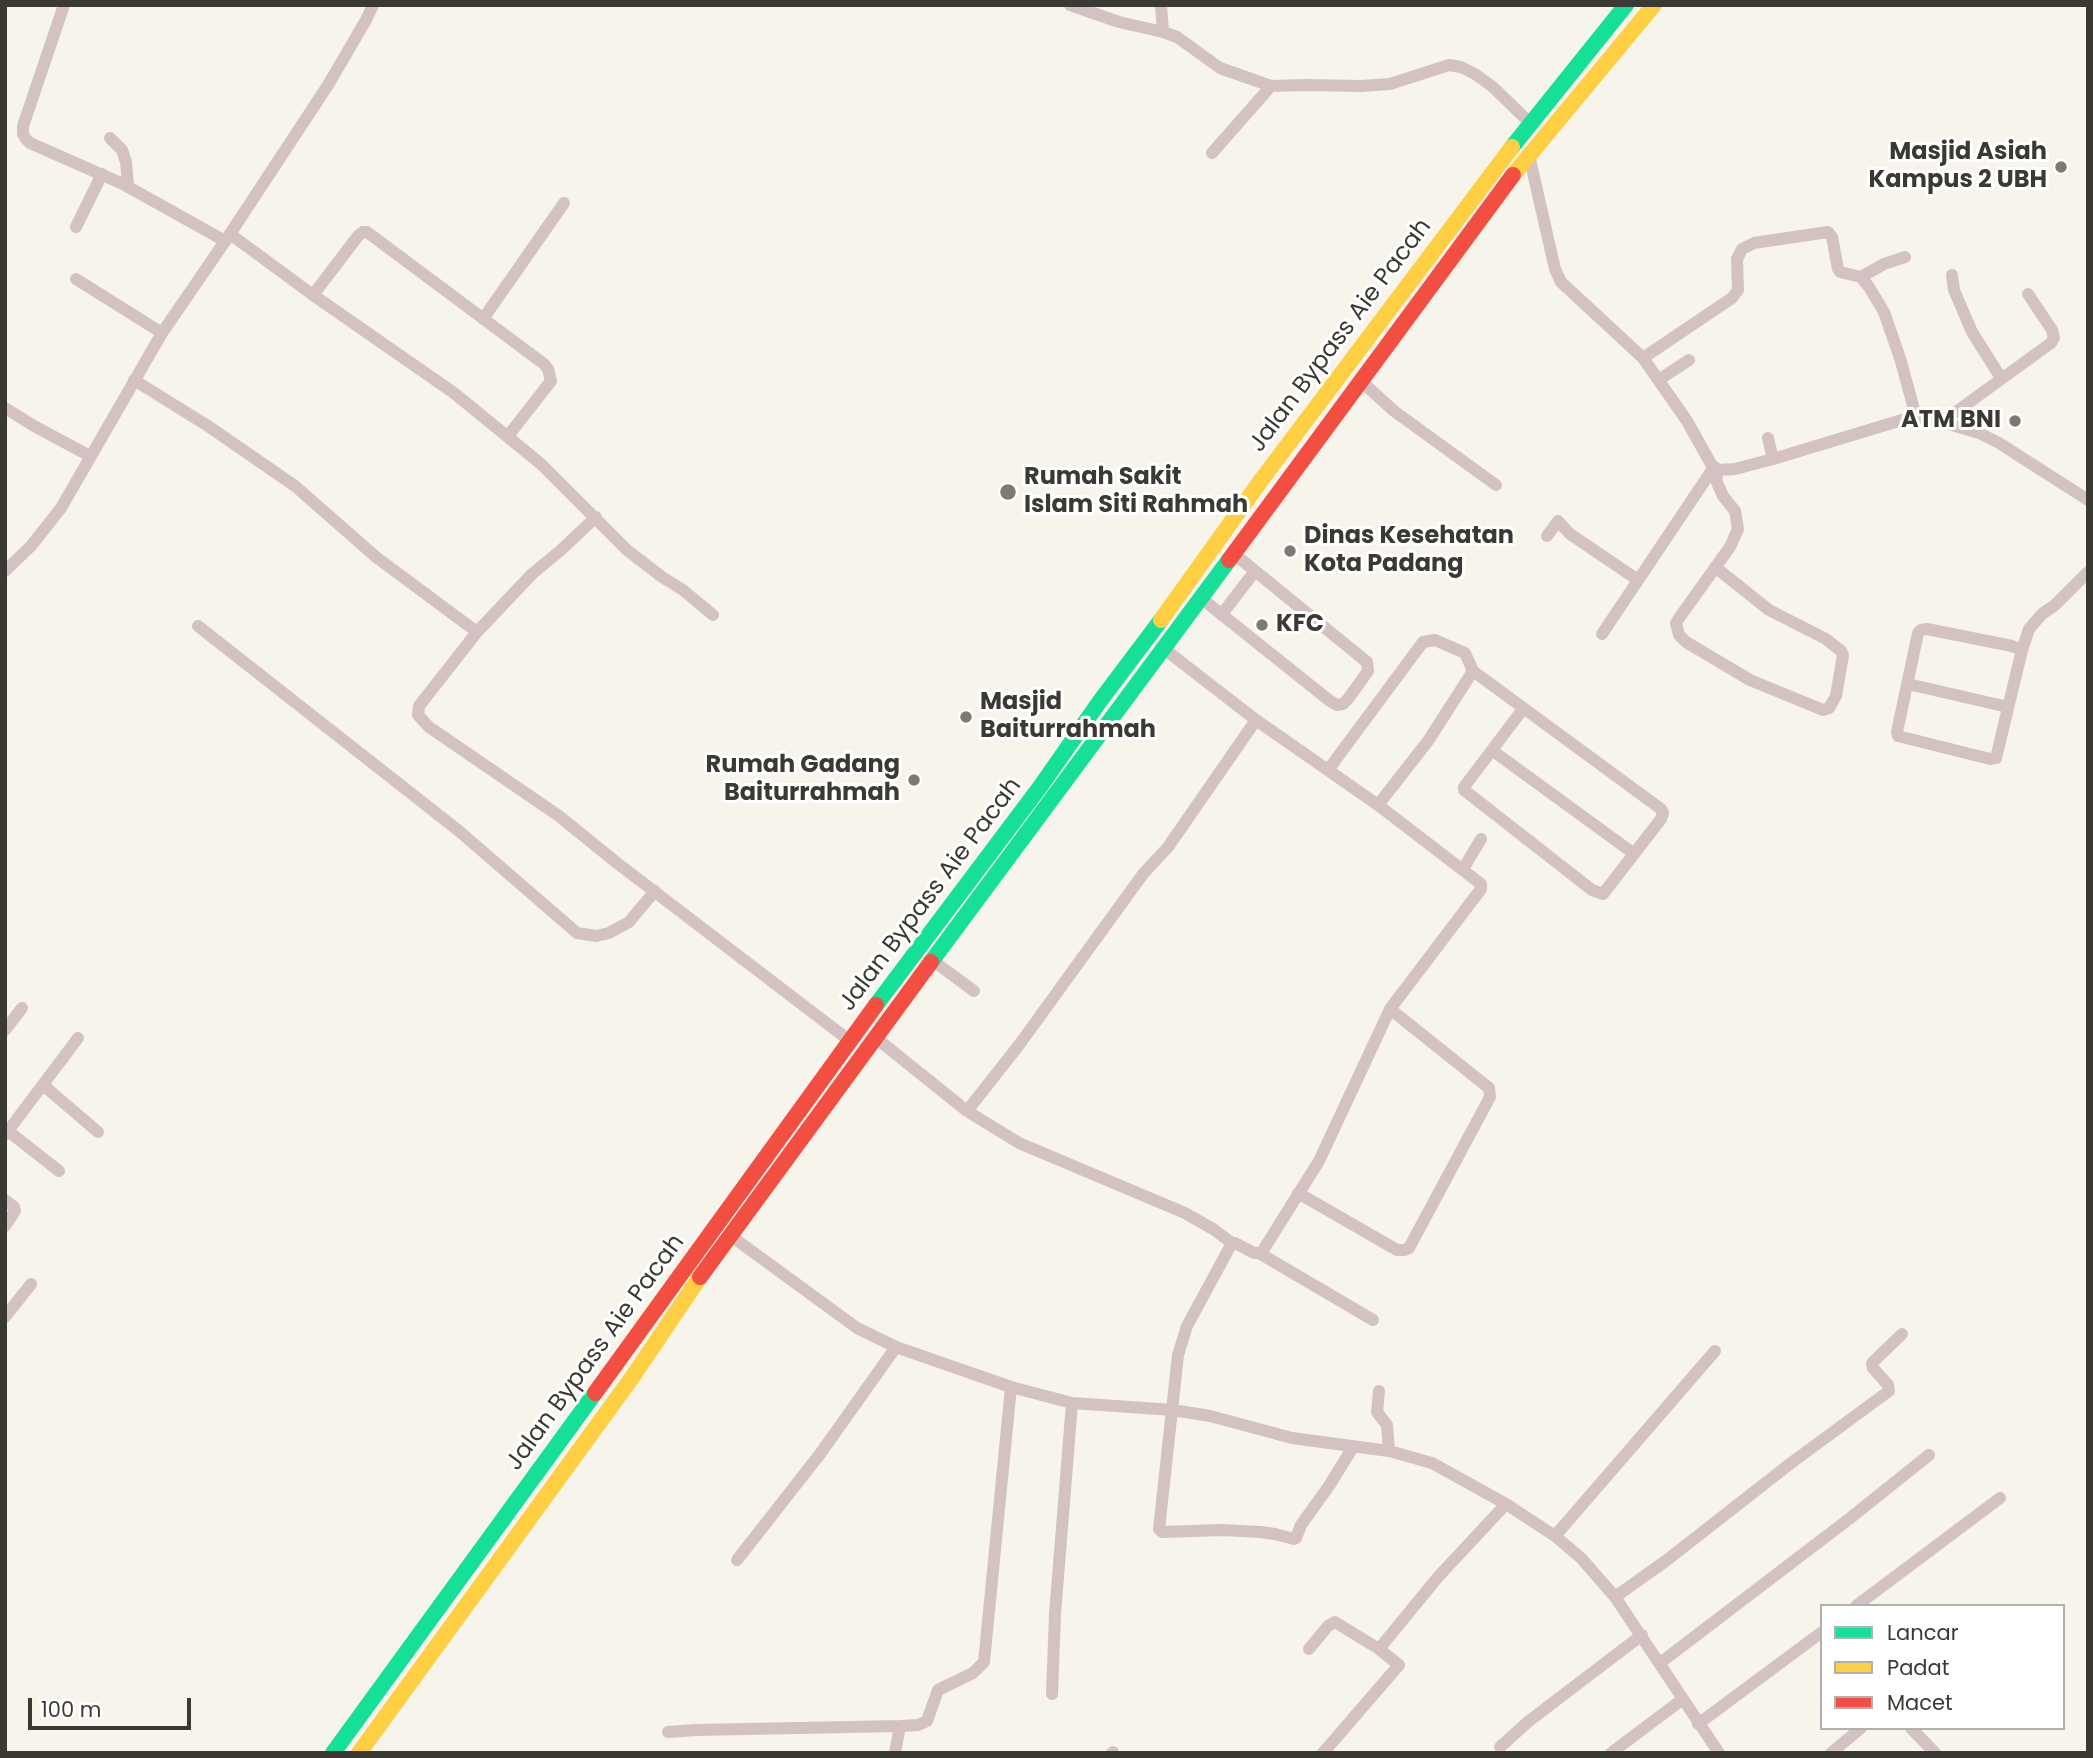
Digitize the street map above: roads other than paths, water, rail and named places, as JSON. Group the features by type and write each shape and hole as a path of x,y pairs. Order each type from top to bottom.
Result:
{"highway":[{"name":"Jalan Bypass Aie Pacah","path":"333,1753 850,1041 1040,787 1100,701 1152,635 1262,479 1530,123 1626,5"},
{"path":"359,1753 932,960 1461,245 1529,154 1654,5"},
{"path":"1597,41 1613,54"},
{"path":"1446,235 1461,245"},
{"path":"952,906 967,916"},
{"path":"379,1690 395,1704"}],"street":[{"path":"64,5 23,126 23,134 30,143 128,186 227,237 313,295 454,393 508,436 541,464 627,550 713,615"},
{"path":"5,571 31,545 61,508 162,333 328,85 373,5"},
{"path":"1070,5 1119,23 1177,37 1220,68 1271,86 1390,84 1449,65 1461,67 1475,74 1507,99 1530,123"},
{"path":"1161,5 1163,32"},
{"path":"1212,153 1271,86"},
{"path":"110,138 122,150 128,186"},
{"path":"1529,154 1555,269 1561,282 1643,358 1660,379 1716,468 1716,480 1723,496 1735,511 1738,529 1730,547 1715,567 1676,623 1679,635 1686,642 1749,680 1823,710 1829,708 1836,696 1843,655 1841,651 1826,639 1769,610 1715,567"},
{"path":"76,227 102,174"},
{"path":"483,319 564,203"},
{"path":"313,295 358,236 365,232 544,364 551,380 508,436"},
{"path":"1643,358 1732,298 1738,290 1738,254 1747,246 1828,232 1832,237 1840,272 1861,277 1884,312 1917,420"},
{"path":"1861,277 1884,264 1905,257"},
{"path":"1952,275 1954,290 1972,332 2001,378"},
{"path":"76,279 162,333"},
{"path":"1942,422 2054,338 2052,330 2028,294"},
{"path":"1660,379 1689,360"},
{"path":"134,380 208,426 285,480 376,557 477,632"},
{"path":"1361,381 1394,411 1496,485"},
{"path":"5,408 90,456"},
{"path":"1716,468 1735,469 1902,420 1942,422 1979,433 1999,443 2088,500"},
{"path":"1768,438 1773,459"},
{"path":"1602,634 1716,468"},
{"path":"596,517 532,574 477,632 423,700 418,715 429,727 461,750 559,816 850,1041"},
{"path":"1547,536 1558,521 1570,534 1638,580"},
{"path":"1201,598 1338,705 1348,699 1368,671 1367,662 1233,553"},
{"path":"1222,614 1255,571"},
{"path":"2022,650 2000,643 1921,630 1918,633 1897,732 1899,737 1990,759 1998,756 2029,629 2088,572"},
{"path":"198,626 459,831 577,933 596,936 609,933 629,922 655,891"},
{"path":"1328,770 1423,642 1435,640 1465,653 1473,671 1661,809 1661,819 1605,893 1599,894 1592,890 1466,793 1464,786 1523,709"},
{"path":"1163,648 1256,720 1463,869 1479,882 1481,889 1390,1009 1319,1161 1259,1253"},
{"path":"1378,806 1428,741 1473,671"},
{"path":"1908,684 2008,707"},
{"path":"967,1111 1019,1045 1143,874 1168,847 1256,720"},
{"path":"1493,751 1633,853"},
{"path":"1463,869 1481,839"},
{"path":"932,960 974,991"},
{"path":"5,1030 22,1008"},
{"path":"1298,1194 1397,1250 1409,1248 1490,1097 1489,1088 1390,1009"},
{"path":"59,1171 7,1133 78,1038"},
{"path":"876,1038 967,1111 1019,1143 1185,1213 1232,1243 1259,1253 1373,1320"},
{"path":"43,1085 98,1132"},
{"path":"5,1200 14,1206 15,1211 5,1226"},
{"path":"731,1236 857,1328 896,1347 1011,1387 1072,1403 1173,1410 1210,1416 1292,1438 1389,1451 1432,1462 1506,1504 1555,1536 1581,1558 1615,1597 1642,1635 1719,1753"},
{"path":"1232,1243 1187,1326 1178,1356 1158,1529 1162,1532 1222,1530 1275,1534 1294,1539 1353,1447"},
{"path":"5,1317 31,1284"},
{"path":"1615,1597 1889,1391 1888,1385 1873,1368 1872,1363 1902,1334"},
{"path":"737,1560 820,1454 896,1347"},
{"path":"1555,1536 1715,1351"},
{"path":"668,1732 900,1726 918,1725 928,1721 938,1690 973,1673 984,1662 1011,1387"},
{"path":"1379,1391 1377,1412 1388,1431 1389,1451"},
{"path":"1052,1694 1055,1614 1072,1403"},
{"path":"1660,1663 1929,1455"},
{"path":"1859,1604 2000,1498"},
{"path":"1379,1649 1438,1577 1506,1504"},
{"path":"1309,1649 1328,1626 1335,1622 1379,1649 1399,1665 1323,1753"},
{"path":"1698,1724 1820,1633"},
{"path":"1500,1747 1529,1721 1642,1635"},
{"path":"1612,1753 1683,1699"},
{"path":"895,1753 900,1726"},
{"path":"1833,1752 1859,1730"},
{"path":"1912,1730 1935,1753"}],"place":[{"name":"Masjid Asiah Kampus 2 UBH","path":"2061,167"},
{"name":"ATM BNI","path":"2015,421"},
{"name":"Rumah Sakit Islam Siti Rahmah","path":"1008,492"},
{"name":"Dinas Kesehatan Kota Padang","path":"1290,551"},
{"name":"KFC","path":"1262,625"},
{"name":"Masjid Baiturrahmah","path":"966,717"},
{"name":"Rumah Gadang Baiturrahmah","path":"914,780"}]}
